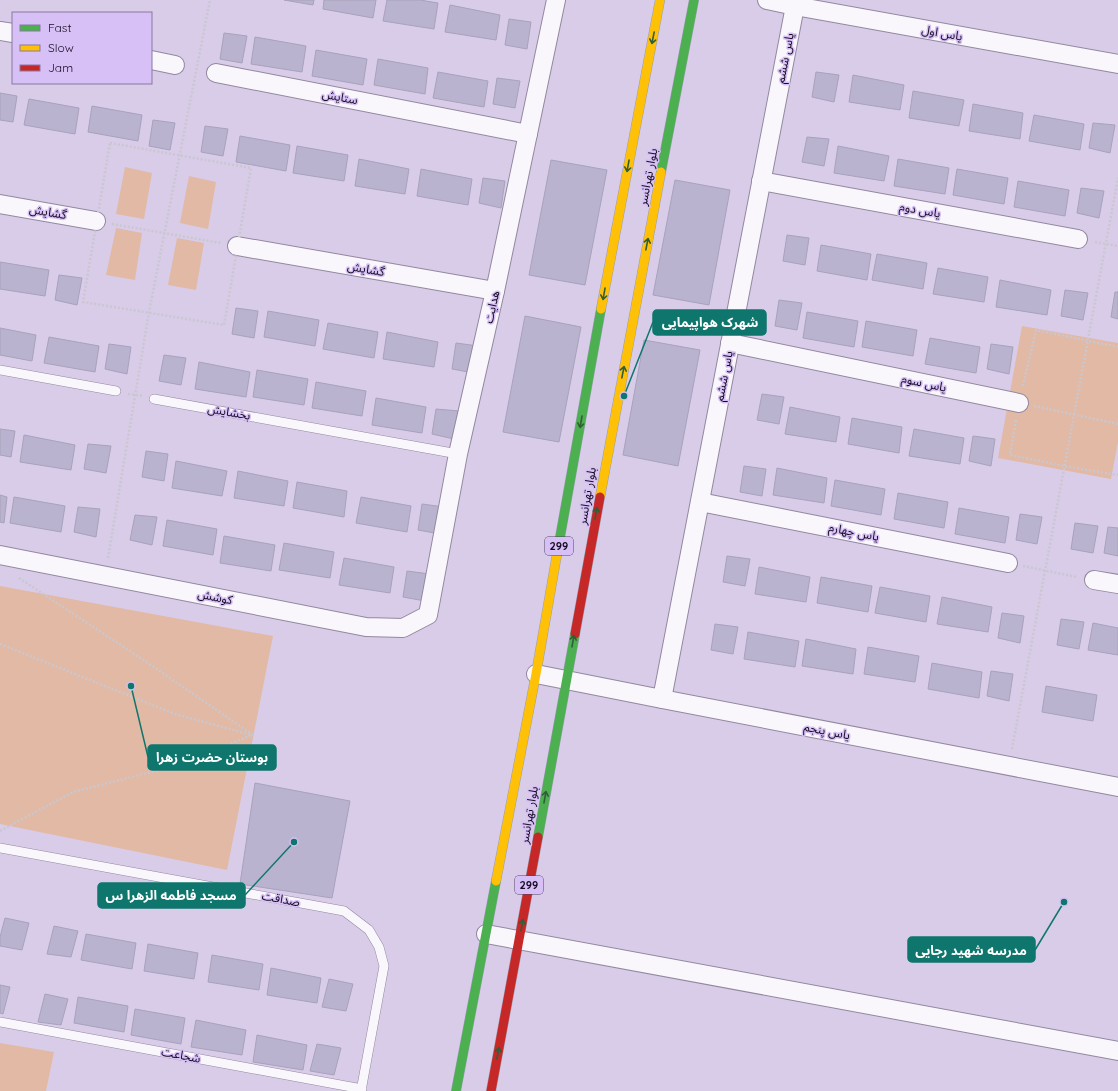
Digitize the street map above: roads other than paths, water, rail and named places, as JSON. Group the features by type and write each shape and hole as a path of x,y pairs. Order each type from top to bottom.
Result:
{"main road":[{"name":"بلوار تهرانسر","path":"456,1091 536,674 582,413 660,0"},
{"name":"بلوار تهرانسر","path":"490,1091 614,419 694,0"}],"street":[{"name":"هدایت","path":"428,615 458,454 495,291 556,0"},
{"name":"یاس اول","path":"767,0 1118,64"},
{"name":"یاس ششم","path":"662,699 795,6"},
{"path":"0,31 12,34"},
{"path":"152,60 175,65"},
{"name":"ستایش","path":"216,73 528,134"},
{"name":"یاس دوم","path":"761,181 1078,239"},
{"name":"گشایش","path":"0,204 104,222"},
{"name":"گشایش","path":"237,246 495,291"},
{"name":"یاس سوم","path":"730,343 1019,403"},
{"name":"یاس چهارم","path":"700,502 1008,563"},
{"name":"کوشش","path":"0,555 366,626 403,628 428,615"},
{"path":"1094,580 1118,584"},
{"name":"یاس پنجم","path":"536,674 1118,787"},
{"path":"486,934 1118,1051"}],"lane":[{"path":"0,370 116,391"},
{"name":"بخشایش","path":"154,399 458,454"},
{"name":"صداقت","path":"0,848 344,911 369,930 379,947 384,966 362,1090"},
{"name":"شجاعت","path":"0,1022 362,1090"}],"place":[{"name":"شهرک هواپیمایی","path":"624,396"},
{"name":"بوستان حضرت زهرا","path":"131,686"},
{"name":"مسجد فاطمه الزهرا س","path":"294,842"},
{"name":"مدرسه شهید رجایی","path":"1064,902"}]}
